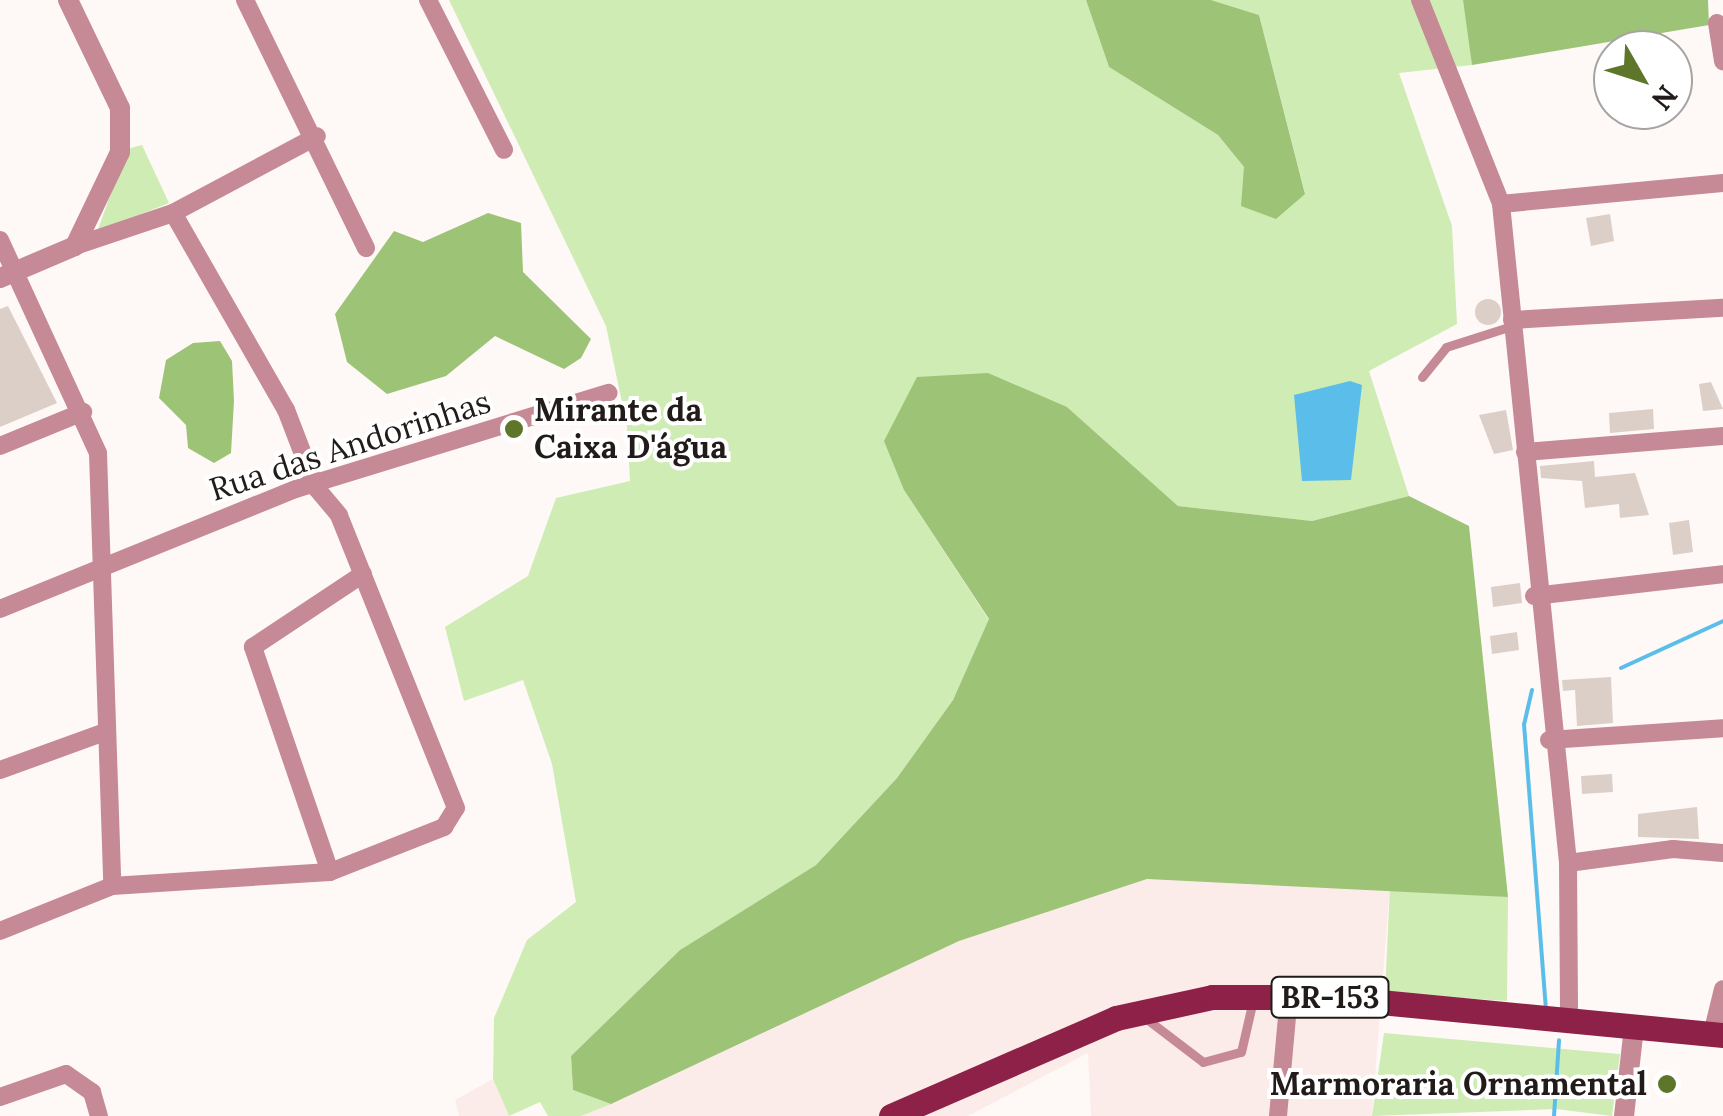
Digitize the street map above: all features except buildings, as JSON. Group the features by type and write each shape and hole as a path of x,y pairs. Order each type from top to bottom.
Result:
{"main road":[{"name":"BR-153","path":"892,1116 1139,1011 1254,994 1717,1034"},
{"name":"BR-153","path":"911,1116 953,1092"}],"street":[{"path":"68,0 122,128 104,200 75,246"},
{"path":"245,0 317,136 366,248"},
{"path":"428,0 504,150"},
{"path":"1420,0 1500,204 1534,596 1568,863 1569,1021"},
{"path":"1717,23 1723,62"},
{"path":"8,275 75,246 174,213 317,136"},
{"path":"1500,204 1723,182"},
{"path":"0,931 112,886 330,872 444,827 453,796 362,574 316,488 286,410 174,213"},
{"path":"0,240 8,275 84,412 104,486 102,733 112,886"},
{"path":"1512,323 1723,308"},
{"name":"Rua das Andorinhas","path":"0,609 101,567 316,488 610,392"},
{"path":"0,446 84,412"},
{"path":"1524,452 1723,436"},
{"path":"330,872 301,764 253,664 259,640 362,574"},
{"path":"1534,596 1723,574"},
{"path":"1550,740 1723,728"},
{"path":"0,770 102,733"},
{"path":"1568,863 1673,849 1723,854"},
{"path":"1717,1034 1723,989"},
{"path":"1278,1116 1289,995"},
{"path":"1624,1116 1634,1027"},
{"path":"0,1096 55,1075 84,1083 99,1116"}],"lane":[{"path":"1422,377 1446,347 1512,323"},
{"path":"1139,1011 1203,1062 1241,1052 1254,994"}],"shaded area":[{"path":"1147,879 1390,886 1372,1116 1091,1116 1088,1053 968,1116 581,1116 959,941"},
{"path":"493,1079 509,1116 459,1116 455,1100"}],"green space":[{"path":"449,0 1086,0 1109,67 1218,135 1244,167 1305,193 1259,15 1211,0 1463,0 1470,42 1472,65 1399,73 1452,226 1457,324 1369,371 1409,496 1312,521 1178,506 1067,407 904,490 989,620 953,700 897,778 816,865 680,950 571,1056 573,1090 611,1104 581,1116 548,1116 540,1102 509,1116 493,1079 494,1018 527,940 576,902 552,764 523,680 464,701 445,627 528,576 556,498 630,481 627,427 606,326"},
{"path":"1086,0 1211,0 1259,15 1305,194 1276,219 1241,206 1244,167 1218,135 1109,67"},
{"path":"1463,0 1708,0 1709,25 1679,30 1593,30 1593,45 1472,65"},
{"path":"142,145 169,203 97,232 127,149"},
{"path":"488,213 521,223 523,272 591,339 581,358 564,369 495,336 446,376 387,394 347,362 335,314 394,231 423,242"},
{"path":"220,341 232,361 234,401 231,453 214,463 188,448 186,425 159,398 166,360 193,343"},
{"path":"988,373 1067,407 1178,506 1312,521 1409,496 1469,526 1508,897 1147,879 959,941 611,1104 573,1090 571,1056 680,950 816,865 897,778 953,700 989,619 904,490 884,441 917,377"},
{"path":"1390,886 1508,897 1507,1001 1385,993"},
{"path":"1384,1033 1620,1054 1612,1116 1556,1109 1372,1116"}],"water":[{"path":"1350,381 1362,385 1351,480 1302,481 1294,395"}],"waterway":[{"path":"1621,668 1723,621"},
{"path":"1532,690 1524,724 1546,1008"},
{"path":"1554,1116 1559,1040"}],"place":[{"name":"Mirante da Caixa D'água","path":"514,429"},
{"name":"Marmoraria Ornamental","path":"1667,1084"}]}
